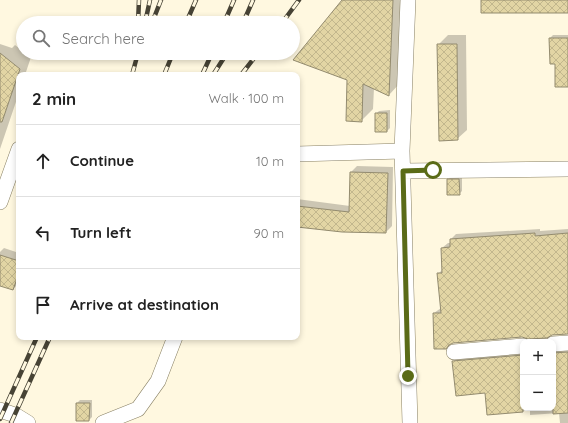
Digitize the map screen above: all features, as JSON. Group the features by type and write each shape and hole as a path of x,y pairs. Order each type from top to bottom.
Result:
{"lane":[{"path":"408,0 402,151 410,423"},
{"path":"300,154 402,151"},
{"path":"0,202 16,157"},
{"path":"403,171 568,169"},
{"path":"103,423 138,409 158,381 174,340"},
{"path":"556,344 568,342"},
{"path":"454,352 520,346"},
{"path":"0,410 14,415 28,423"}],"building":[{"path":"342,0 393,0 389,96 363,84 362,122 346,121 347,80 293,60 300,60 300,51"},
{"path":"481,0 568,0 568,13 481,13"},
{"path":"549,38 568,38 568,87 555,87 555,64 550,64"},
{"path":"437,44 457,44 458,140 439,141"},
{"path":"0,53 20,69 19,72 16,72 16,81 2,122 0,122"},
{"path":"375,113 387,113 387,132 375,132"},
{"path":"350,172 388,173 386,233 342,232 300,227 300,206 349,212"},
{"path":"447,179 459,179 460,195 447,195"},
{"path":"535,233 535,236 568,233 568,334 552,335 547,338 528,339 522,337 453,343 446,349 434,349 433,313 441,313 437,273 442,273 441,248 450,247 450,239"},
{"path":"0,255 16,260 16,282 13,290 0,286"},
{"path":"568,352 568,413 553,414 553,411 556,411 556,353"},
{"path":"520,355 520,411 523,412 487,415 485,393 456,396 452,361"},
{"path":"76,403 90,403 89,421 76,421"}],"railway":[{"path":"138,16 139,0"},
{"path":"147,16 150,0"},
{"path":"155,16 161,0"},
{"path":"189,16 196,0"},
{"path":"227,16 234,0"},
{"path":"246,16 253,0"},
{"path":"287,16 299,0"},
{"path":"133,72 136,60"},
{"path":"165,72 170,60"},
{"path":"203,72 209,60"},
{"path":"215,72 223,60"},
{"path":"243,72 253,60"},
{"path":"0,419 36,340"},
{"path":"11,423 49,340"}],"route":[{"path":"408,376 403,171 433,170"}]}
